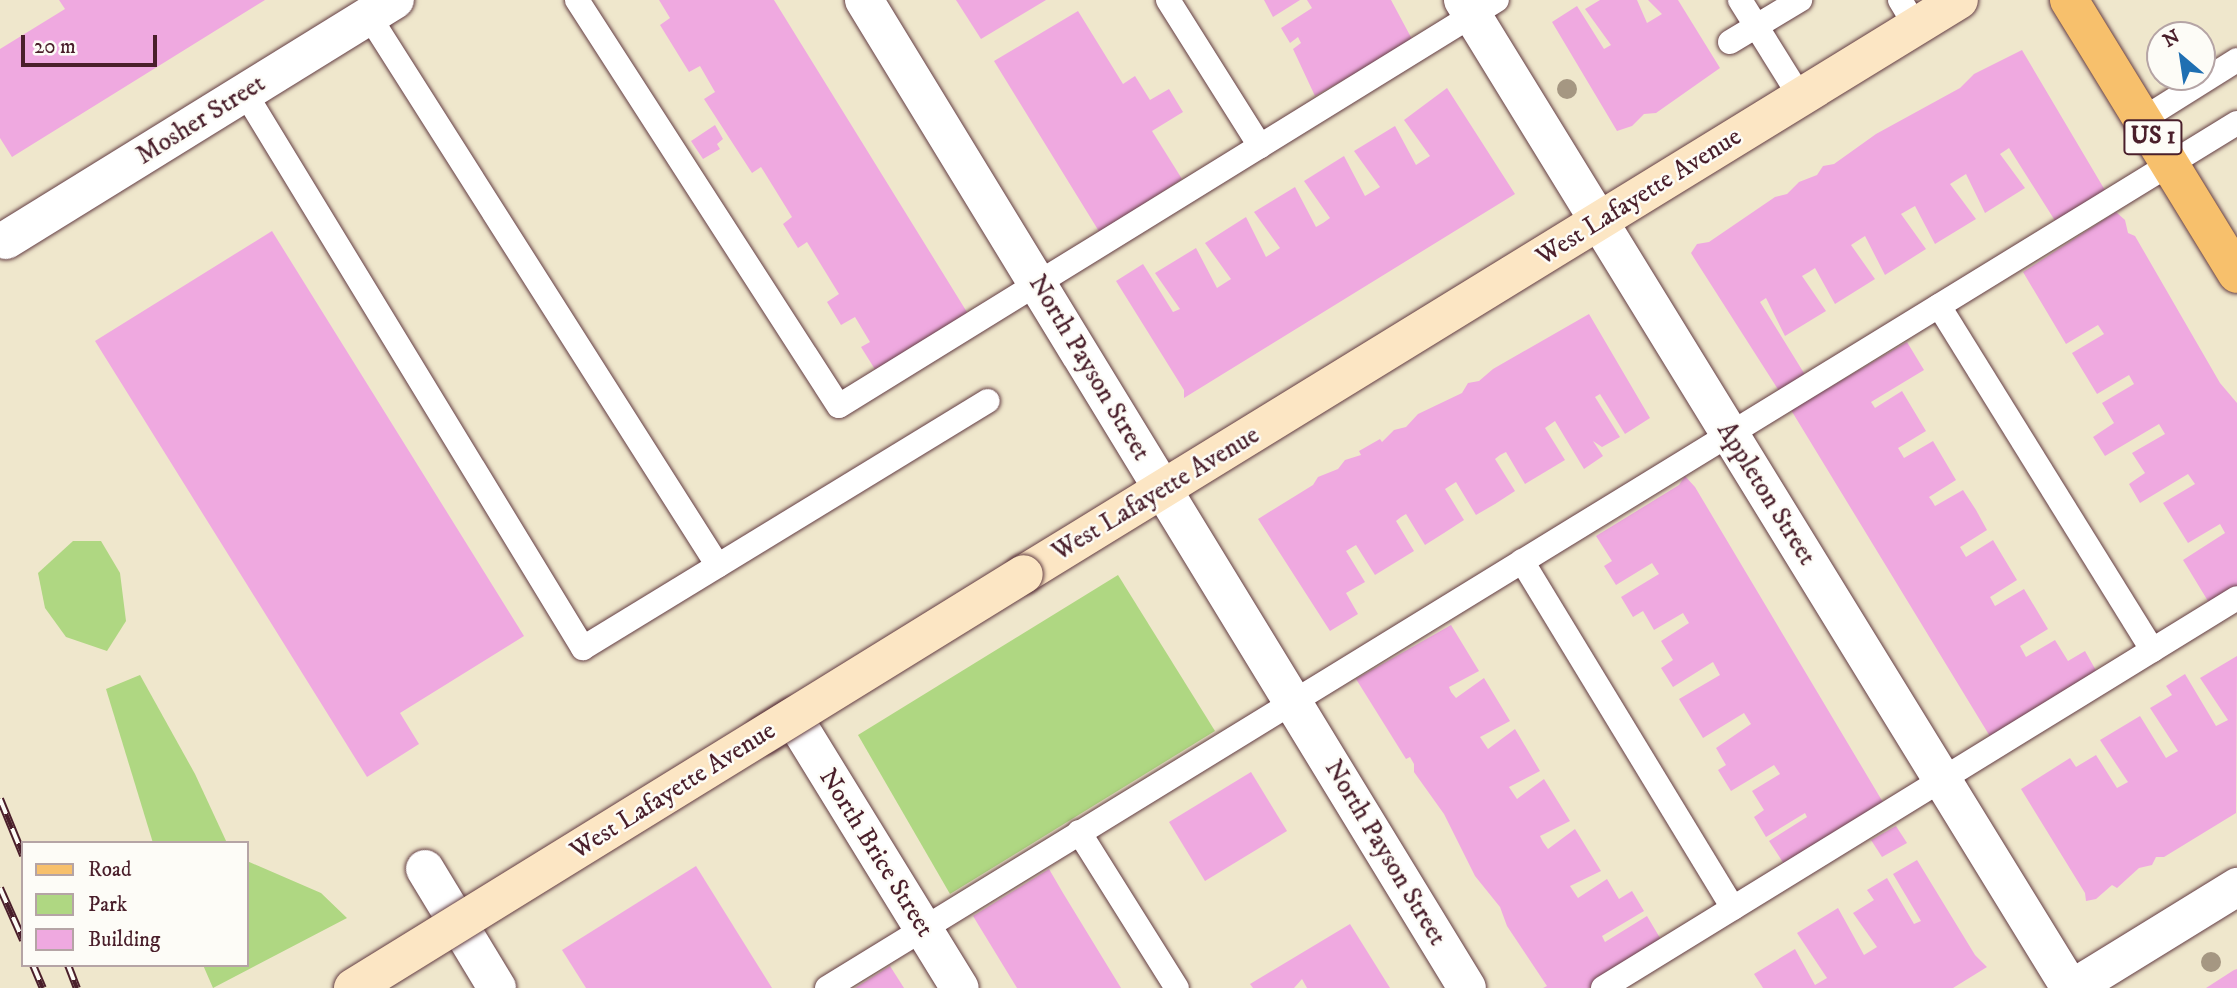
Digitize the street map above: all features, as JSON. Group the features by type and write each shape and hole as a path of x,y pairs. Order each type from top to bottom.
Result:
{"main road":[{"name":"West Lafayette Avenue","path":"353,988 1801,98 1908,13 1959,0"},
{"name":"US 1","path":"2069,0 2237,274"}],"street":[{"name":"North Payson Street","path":"864,0 1467,988"},
{"name":"Appleton Street","path":"1477,5 1599,222 2072,988"},
{"name":"Mosher Street","path":"6,240 382,8"},
{"name":"West Lafayette Avenue","path":"458,925 793,718"},
{"name":"North Brice Street","path":"793,718 960,988"},
{"path":"425,869 497,988"},
{"path":"2072,988 2237,887"}],"lane":[{"path":"577,0 839,406 1260,146 1477,5"},
{"path":"1168,0 1260,146"},
{"path":"1740,0 1801,98"},
{"path":"1730,42 1800,0"},
{"path":"382,8 718,566"},
{"path":"2143,119 2237,60"},
{"path":"245,93 583,648 988,401"},
{"path":"827,988 2237,123"},
{"path":"1938,306 2152,650"},
{"path":"1522,561 1733,908"},
{"path":"1603,988 2237,598"},
{"path":"1079,832 1177,988"}],"green space":[{"path":"73,541 101,541 120,573 126,621 107,651 66,637 45,608 38,573"},
{"path":"1118,575 1215,731 950,894 858,735"},
{"path":"140,675 195,774 226,841 152,841 106,689"},
{"path":"248,861 321,893 347,918 213,988 204,967 248,967"}],"building":[{"path":"59,0 265,0 12,157 0,138 0,49 65,9"},
{"path":"659,0 774,0 970,317 876,371 861,347 870,342 855,317 841,325 827,302 839,294 807,242 798,248 783,224 792,217 761,167 752,173 704,99 715,92 700,66 689,72 660,25 670,18"},
{"path":"956,0 1046,0 981,39"},
{"path":"1264,0 1300,0 1273,17"},
{"path":"1307,0 1391,0 1413,41 1315,96 1293,49 1301,43 1298,37 1290,43 1281,28 1312,8"},
{"path":"1600,0 1637,0 1647,23 1662,14 1648,0 1678,0 1720,68 1656,113 1644,114 1632,126 1617,131 1552,22 1577,6 1604,49 1611,45 1585,9"},
{"path":"1078,11 1123,84 1135,76 1150,100 1169,89 1183,112 1152,131 1182,179 1100,233 994,61"},
{"path":"2022,50 2109,197 2059,227 2009,148 2000,154 2025,188 1985,213 1966,174 1950,184 1976,219 1935,244 1915,206 1901,214 1926,249 1885,275 1865,236 1851,245 1875,279 1835,304 1815,268 1802,276 1826,311 1785,336 1766,298 1760,302 1807,378 1781,394 1691,253 1697,244 1709,242 1775,197 1787,194 1799,182 1817,175 1823,166 1834,164 1876,134 1960,88 1974,74"},
{"path":"1447,88 1515,194 1184,398 1184,390 1116,281 1143,264 1173,312 1180,309 1155,273 1196,248 1217,288 1231,279 1205,243 1246,217 1266,257 1280,248 1254,212 1295,187 1316,227 1323,223 1330,218 1304,181 1344,156 1365,196 1380,187 1354,151 1395,126 1416,165 1430,156 1404,120"},
{"path":"715,125 723,139 717,144 720,149 703,159 691,141"},
{"path":"2116,212 2125,220 2128,233 2135,236 2220,383 2237,403 2237,590 2211,606 2183,560 2225,533 2220,524 2188,543 2163,503 2195,484 2188,474 2140,503 2129,484 2145,473 2132,453 2165,434 2159,424 2105,456 2093,437 2114,423 2102,403 2134,384 2129,375 2097,394 2072,353 2104,334 2098,325 2066,344 2023,272"},
{"path":"272,231 524,636 400,713 419,744 367,777 95,341"},
{"path":"1589,314 1650,418 1625,434 1600,394 1595,397 1620,437 1602,447 1593,441 1603,456 1584,469 1555,421 1545,428 1565,460 1525,484 1506,452 1500,455 1495,459 1515,491 1495,504 1476,515 1456,482 1445,489 1464,520 1425,545 1406,514 1396,521 1414,551 1375,575 1356,545 1346,551 1365,582 1346,593 1358,614 1330,631 1258,519 1313,485 1318,477 1338,469 1345,460 1361,455 1359,451 1380,439 1382,442 1394,430 1406,427 1418,414 1462,393 1468,383 1479,381 1493,369"},
{"path":"1907,342 1924,370 1871,402 1875,408 1902,391 1926,431 1898,448 1904,458 1933,441 1956,480 1929,497 1935,506 1963,490 1976,510 1987,530 1960,547 1966,557 1993,540 2017,580 1990,597 1995,606 2024,589 2048,629 2020,646 2026,657 2055,640 2068,661 2085,651 2098,674 1994,743 1791,410"},
{"path":"1685,476 1695,487 1887,809 1786,867 1769,841 1807,817 1805,813 1766,837 1754,817 1764,810 1752,791 1780,774 1774,765 1731,791 1718,770 1726,765 1716,748 1751,724 1744,713 1703,738 1679,699 1720,675 1713,662 1673,687 1661,668 1673,660 1661,641 1689,623 1683,613 1654,630 1643,611 1633,617 1621,597 1659,574 1652,563 1616,585 1604,566 1612,561 1596,536 1679,485"},
{"path":"1451,625 1479,671 1449,687 1451,692 1456,698 1484,678 1510,721 1480,737 1488,749 1515,729 1540,771 1509,787 1517,799 1544,779 1570,821 1540,836 1543,842 1548,849 1575,829 1601,871 1570,886 1578,898 1607,879 1619,899 1632,891 1644,911 1602,936 1605,942 1647,916 1663,943 1589,988 1543,988 1547,986 1507,926 1500,907 1475,876 1444,814 1414,772 1410,757 1406,759 1356,679"},
{"path":"2237,656 2236,813 2164,857 2156,857 2152,865 2139,868 2117,888 2112,885 2096,899 2086,901 2085,893 2021,789 2070,758 2076,767 2096,755 2117,788 2128,782 2100,740 2140,716 2166,758 2178,751 2150,708 2172,695 2166,686 2185,674 2216,726 2228,720 2200,678"},
{"path":"1251,772 1287,831 1205,881 1169,822"},
{"path":"1896,826 1907,843 1882,857 1871,840"},
{"path":"1917,860 1975,955 1987,967 1953,988 1763,988 1754,974 1795,949 1815,985 1827,978 1797,933 1838,908 1864,955 1877,947 1853,913 1874,900 1867,890 1887,878 1914,924 1921,921 1893,874"},
{"path":"696,866 772,988 586,988 562,950"},
{"path":"1049,869 1121,988 1017,988 973,916"},
{"path":"1350,924 1390,988 1307,988 1302,979 1294,988 1253,988 1250,984"},
{"path":"890,966 904,988 855,988"},
{"path":"2237,969 2237,988 2206,988 2234,970"}],"railway":[{"path":"0,799 21,850"},
{"path":"0,888 21,935"},
{"path":"34,967 43,988"},
{"path":"69,967 77,988"}]}
